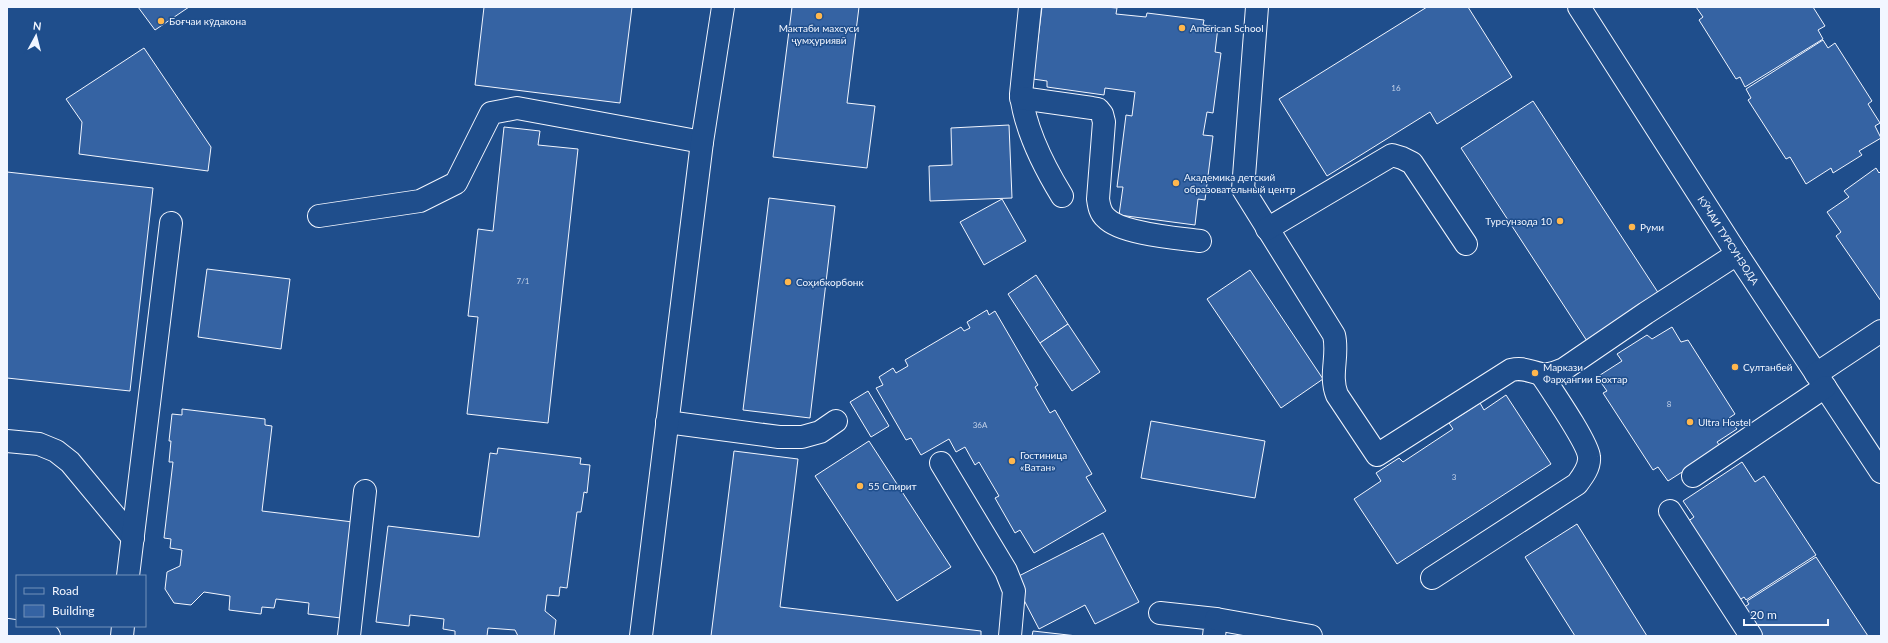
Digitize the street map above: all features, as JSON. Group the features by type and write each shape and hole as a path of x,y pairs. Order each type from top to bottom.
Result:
{"street":[{"path":"641,636 702,142 723,7"},
{"path":"1030,7 1021,98 1022,108 1038,152 1062,196"},
{"path":"1257,7 1243,189 1334,334 1336,345 1332,374 1333,386 1336,395 1377,455 1511,370 1520,368 1541,374 1551,374 1564,369 1646,313 1737,254"},
{"name":"КӮЧАИ ТУРСУНЗОДА","path":"1579,7 1737,254 1881,472"},
{"path":"1021,98 1098,109 1102,114 1104,122 1098,199 1100,210 1105,218 1113,224 1127,229 1200,241"},
{"path":"319,216 420,201 456,183 491,113 517,108 702,142"},
{"path":"1267,229 1392,155 1412,163 1466,244"},
{"path":"128,575 172,223"},
{"path":"1693,476 1821,380 1881,331"},
{"path":"1432,578 1577,484 1588,468 1589,456 1582,440 1541,374"},
{"path":"668,422 778,437 802,437 820,432 836,421"},
{"path":"7,440 39,444 56,451 70,462 133,538"},
{"path":"941,463 1006,571 1014,591 1010,636"},
{"path":"349,636 365,491"},
{"path":"1670,511 1751,636"},
{"path":"1160,613 1215,628 1311,636"},
{"path":"7,630 49,636"}],"building":[{"name":"Боғчаи кӯдакона","path":"138,7 189,7 155,30"},
{"path":"484,7 632,7 620,103 475,85"},
{"path":"792,7 859,7 847,103 875,106 867,168 773,157"},
{"path":"1042,7 1117,8 1116,14 1146,17 1147,13 1204,20 1203,25 1218,27 1215,52 1221,53 1213,113 1207,112 1203,135 1213,136 1205,200 1198,199 1195,225 1119,215 1123,187 1117,187 1126,115 1132,116 1135,92 1105,88 1104,95 1047,87 1047,81 1033,79"},
{"path":"1427,7 1468,7 1512,77 1437,124 1430,112 1327,176 1279,99"},
{"path":"1696,7 1813,7 1825,26 1818,30 1823,39 1745,87 1740,77 1736,79 1699,20 1703,17"},
{"path":"1823,40 1828,48 1835,43 1872,101 1868,104 1880,123 1875,126 1881,138 1859,151 1862,155 1833,173 1831,168 1806,184 1790,157 1786,159 1748,100 1751,98 1746,89"},
{"path":"144,48 211,147 208,171 79,154 82,122 66,99"},
{"name":"Турсунзода 10","path":"1533,101 1659,294 1587,341 1461,148"},
{"path":"1009,125 1012,198 930,201 929,166 952,165 951,128"},
{"path":"504,127 540,131 538,145 578,149 548,423 467,414 478,317 468,316 478,229 493,231"},
{"path":"1876,168 1879,173 1881,171 1881,301 1836,236 1841,232 1827,212 1849,197 1844,191"},
{"path":"7,172 153,188 130,391 7,378"},
{"path":"769,198 835,206 810,418 743,410"},
{"path":"1002,199 1026,241 984,265 960,222"},
{"path":"207,269 290,279 281,349 198,337"},
{"path":"1250,270 1323,379 1281,408 1207,299"},
{"path":"1036,275 1068,324 1040,343 1008,294"},
{"path":"987,310 989,315 995,311 1038,385 1035,387 1050,413 1055,410 1092,474 1086,477 1106,511 1034,553 1020,530 1015,533 995,498 999,496 979,462 975,465 965,447 956,452 949,439 921,455 911,438 906,440 876,388 883,385 879,377 893,368 896,373 908,366 905,360 961,327 964,331 970,328 967,322"},
{"path":"1068,324 1100,372 1072,391 1040,343"},
{"path":"1672,327 1681,342 1688,340 1735,414 1729,418 1737,429 1717,442 1723,450 1690,467 1668,481 1658,467 1653,470 1603,393 1607,391 1597,377 1622,361 1617,354 1647,335 1652,339"},
{"path":"868,391 889,426 871,437 850,402"},
{"path":"1506,395 1551,464 1397,564 1354,499 1381,481 1376,473 1399,458 1403,462 1453,429 1449,423 1480,403 1484,410"},
{"path":"182,409 265,419 265,425 272,426 262,511 353,522 341,618 308,614 309,603 276,599 274,608 262,607 261,614 229,610 230,596 204,592 191,605 174,603 165,589 167,572 180,566 182,550 170,548 171,539 164,538 173,462 169,462 171,441 169,441 172,414 182,415"},
{"path":"1151,421 1265,441 1255,498 1141,478"},
{"path":"869,441 951,567 897,601 815,476"},
{"path":"498,448 581,458 580,464 590,465 587,493 584,492 581,512 577,512 567,588 560,587 559,596 547,595 545,611 556,620 554,636 518,636 515,630 488,628 487,636 455,636 455,631 443,629 444,619 410,615 409,626 376,622 388,526 479,537 490,453 497,454"},
{"path":"734,451 798,459 780,607 981,631 981,636 711,636"},
{"path":"1742,462 1755,482 1764,476 1816,555 1746,600 1744,597 1738,601 1687,522 1694,517 1683,501"},
{"path":"1577,524 1647,636 1575,636 1525,557"},
{"path":"1103,533 1139,602 1095,624 1085,605 1039,629 1013,579"},
{"path":"1816,557 1868,636 1761,636 1743,608 1749,604 1747,601"},
{"path":"1033,631 1077,636 1032,636"}],"place":[{"name":"Мактаби махсуси ҷумҳуриявӣ","path":"819,16"},
{"name":"Боғчаи кӯдакона","path":"161,21"},
{"name":"American School","path":"1182,28"},
{"name":"Академика детский образовательный центр","path":"1176,183"},
{"name":"Турсунзода 10","path":"1560,221"},
{"name":"Руми","path":"1632,227"},
{"name":"Соҳибкорбонк","path":"788,282"},
{"name":"Султанбей","path":"1735,367"},
{"name":"Маркази Фарҳангии Бохтар","path":"1535,373"},
{"name":"Ultra Hostel","path":"1690,422"},
{"name":"Гостиница «Ватан»","path":"1012,461"},
{"name":"55 Спирит","path":"860,486"}]}
